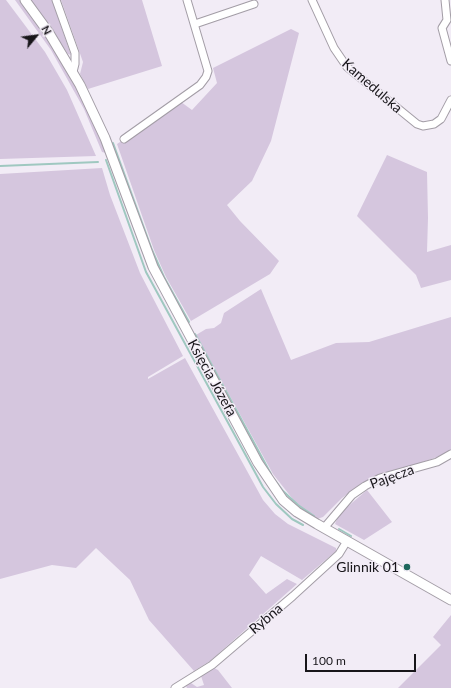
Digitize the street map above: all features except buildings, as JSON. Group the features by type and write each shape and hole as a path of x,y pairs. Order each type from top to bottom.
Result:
{"main road":[{"name":"Księcia Józefa","path":"25,0 49,33 73,72 105,138 153,267 258,463 283,500 297,512 451,600"}],"street":[{"name":"Księcia Józefa","path":"56,0 75,54 73,72"},
{"path":"124,139 200,85 206,77 208,71 187,0"},
{"name":"Kamedulska","path":"312,0 334,48 346,67 417,124 423,126 434,124 441,119 451,100"},
{"path":"445,0 447,20 442,28 451,62"},
{"path":"195,24 254,4"},
{"name":"Pajęcza","path":"324,528 352,495 365,486 380,478 436,462 451,454"},
{"name":"Rybna","path":"175,688 212,665 339,554 348,541"}],"shaded area":[{"path":"0,0 6,0 45,52 67,90 96,156 0,159"},
{"path":"15,0 20,0 55,49 76,85 106,153 102,152 84,109 51,50"},
{"path":"31,0 52,0 71,55 68,54"},
{"path":"61,0 142,0 162,66 88,89 80,74 83,62"},
{"path":"291,29 299,33 271,141 252,181 227,205 240,221 279,261 270,274 191,321 166,277 154,250 117,144 181,102 192,110 217,83 213,68"},
{"path":"387,155 427,172 427,252 451,245 451,280 421,288 416,275 357,216"},
{"path":"102,168 110,195 140,273 183,356 148,377 148,379 185,358 263,500 275,514 288,524 336,548 336,551 302,580 261,556 249,575 266,594 287,579 297,584 210,661 194,671 149,620 130,580 96,548 76,568 52,565 0,579 0,174"},
{"path":"261,289 291,360 336,343 369,342 451,317 451,451 362,483 342,498 323,517 317,519 299,507 273,474 196,335 206,329 214,328 221,323 224,313"},
{"path":"367,490 392,522 364,540 335,524 339,514"},
{"path":"451,615 451,688 398,688 441,645 433,637"},
{"path":"214,668 218,670 232,688 187,688 186,686 191,683 197,687 204,685 201,676"}],"waterway":[{"path":"113,143 152,250 164,277 189,322"},
{"path":"106,160 146,272 263,487 276,504 292,519 303,525"},
{"path":"0,166 98,162"},
{"path":"195,334 271,474"},
{"path":"274,479 283,491 298,505 314,516"},
{"path":"339,529 351,536"}],"place":[{"name":"Glinnik 01","path":"407,567"}]}
